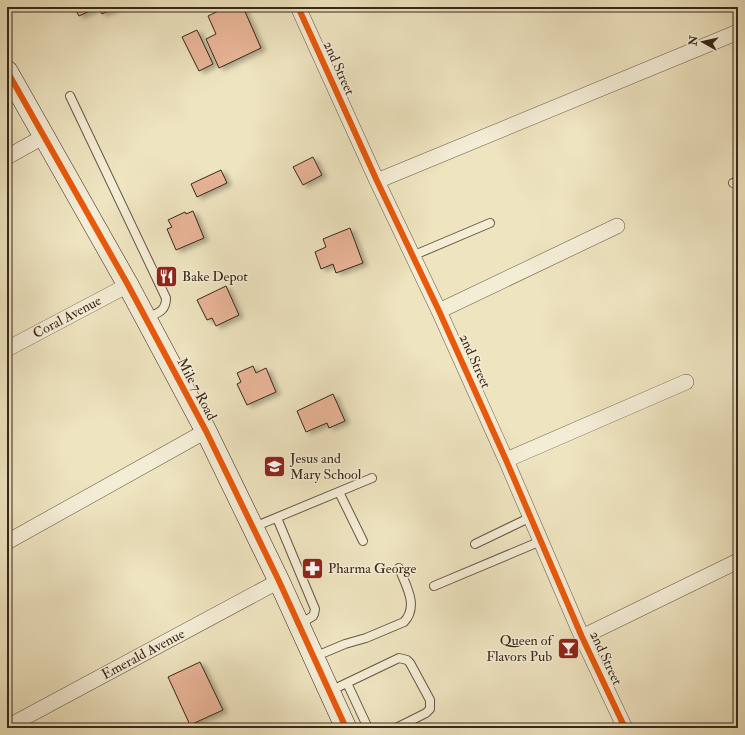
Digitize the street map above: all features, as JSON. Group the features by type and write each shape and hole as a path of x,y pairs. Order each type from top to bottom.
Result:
{"street":[{"name":"2nd Street","path":"298,7 377,181 439,311 506,460 582,636 625,728"},
{"path":"377,181 738,32"},
{"name":"Mile 7 Road","path":"7,72 128,285 206,431 314,657 338,687 346,728"},
{"path":"7,157 43,137"},
{"path":"439,311 617,226"},
{"name":"Coral Avenue","path":"7,349 128,285"},
{"path":"506,460 686,382"},
{"path":"7,542 206,431"},
{"path":"582,636 738,561"},
{"name":"Emerald Avenue","path":"7,727 279,581"}],"lane":[{"path":"70,96 166,298 166,304 163,310 146,318"},
{"path":"412,256 490,224"},
{"path":"253,527 372,478"},
{"path":"339,492 363,541"},
{"path":"277,518 315,609 314,614 299,625"},
{"path":"474,544 531,518"},
{"path":"434,586 541,541"},
{"path":"314,657 404,622 411,610 411,600 399,568"},
{"path":"368,728 338,687 399,658 407,660 410,663 430,700 430,709 426,713 396,728"}],"building":[{"path":"74,7 98,7 79,16"},
{"path":"98,7 117,7 102,14"},
{"path":"227,7 228,9 232,7 243,7 261,48 219,68 206,39 216,34 208,16"},
{"path":"197,30 213,64 199,71 182,37"},
{"path":"313,157 322,175 303,185 293,167"},
{"path":"221,170 227,183 197,197 191,184"},
{"path":"193,211 204,238 176,250 167,229 172,227 168,220 185,212 186,214"},
{"path":"350,228 363,263 336,273 333,264 321,269 315,252 326,247 323,239"},
{"path":"226,286 239,315 216,326 212,318 207,320 197,300"},
{"path":"253,366 256,373 266,368 276,392 247,405 237,384 241,382 237,373"},
{"path":"333,394 345,421 329,428 327,423 306,432 297,411"},
{"path":"200,662 223,710 190,725 168,677"}],"cycle path":[{"path":"298,7 377,181 439,311 506,460 582,637 625,728"},
{"path":"7,71 128,285 206,431 279,581 346,728"}],"place":[{"name":"Bake Depot","path":"167,276"},
{"name":"Jesus and Mary School","path":"275,466"},
{"name":"Pharma George","path":"313,568"},
{"name":"Queen of Flavors Pub","path":"568,648"}]}
